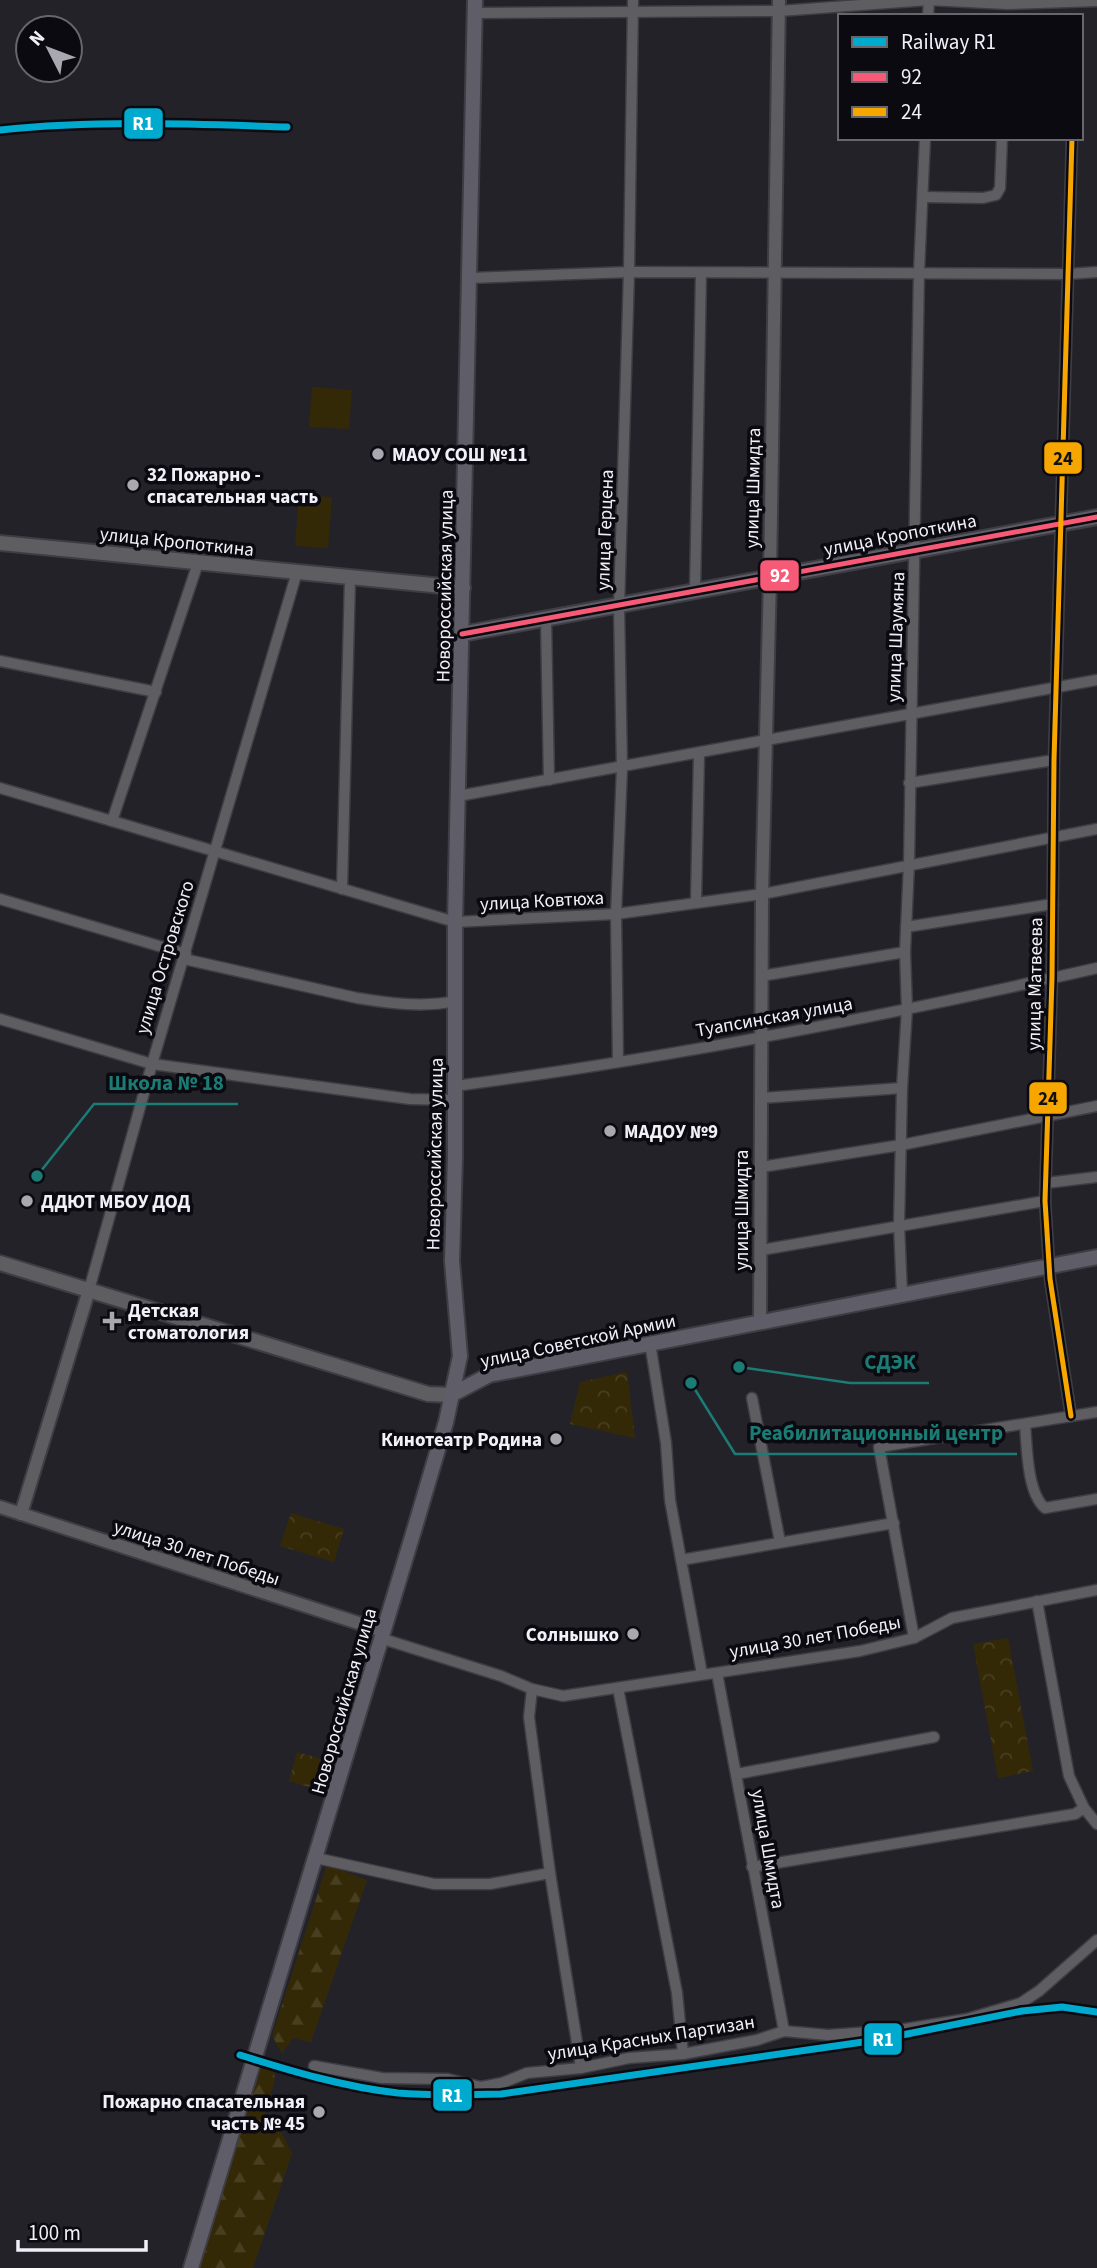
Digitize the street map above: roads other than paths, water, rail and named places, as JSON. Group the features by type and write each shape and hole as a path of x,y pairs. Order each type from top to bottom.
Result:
{"main road":[{"name":"Новороссийская улица","path":"191,2268 446,1422 460,1356 452,1261 455,922 475,6"},
{"name":"улица Кропоткина","path":"463,634 1097,517"},
{"name":"улица Кропоткина","path":"0,543 463,588"},
{"name":"улица Советской Армии","path":"451,1395 489,1375 1097,1257"},
{"path":"0,1263 428,1394 451,1395"}],"street":[{"name":"улица Герцена","path":"618,1062 616,914 622,768 619,607 629,272 633,0"},
{"path":"475,6 633,13 929,0 1007,4 1097,1"},
{"path":"1006,14 1007,4"},
{"name":"улица Шмидта","path":"760,1322 762,894 779,6"},
{"name":"улица Шаумяна","path":"902,1294 899,1225 907,1009 905,952 909,864 919,272 925,140"},
{"path":"923,197 983,198 996,195 1000,188 1002,140"},
{"name":"улица Матвеева","path":"1071,1416 1049,1267 1045,1200 1050,1115 1054,760 1072,140"},
{"path":"470,278 629,272 1097,272"},
{"path":"695,592 701,274"},
{"path":"112,821 198,563"},
{"name":"улица Островского","path":"21,1514 89,1290 152,1064 297,572"},
{"path":"342,889 350,578"},
{"path":"546,619 549,780"},
{"path":"0,661 156,692"},
{"path":"458,796 1097,680"},
{"path":"696,903 699,754"},
{"path":"909,783 1054,760"},
{"name":"улица Ковтюха","path":"0,788 455,922 616,914 762,894 1097,829"},
{"path":"0,899 185,957 357,999 443,1004 455,1002"},
{"path":"906,928 1053,904"},
{"path":"761,976 905,952"},
{"name":"Туапсинская улица","path":"0,1019 152,1064 410,1099 971,998 1097,968"},
{"path":"761,1098 902,1088"},
{"path":"761,1167 901,1145 1097,1107"},
{"path":"1046,1184 1097,1177"},
{"path":"761,1250 1045,1200"},
{"path":"650,1343 666,1443 670,1500 702,1674"},
{"path":"752,1398 780,1542"},
{"path":"914,1638 879,1447 1097,1412"},
{"path":"1024,1424 1037,1502 1045,1508 1097,1500"},
{"name":"улица 30 лет Победы","path":"0,1507 382,1635 532,1689 563,1696 860,1651 914,1638 952,1618 1097,1590"},
{"path":"681,1560 894,1523"},
{"path":"1037,1601 1069,1776 1084,1808 1097,1824"},
{"name":"улица Шмидта","path":"717,1673 784,2031"},
{"path":"618,1688 677,1993 683,2054"},
{"path":"532,1689 529,1717 581,2068"},
{"path":"737,1774 934,1737"},
{"path":"752,1867 1075,1814 1084,1808"},
{"path":"316,1858 434,1884 490,1885 550,1873"},
{"name":"улица Красных Партизан","path":"314,2066 382,2078 448,2079 481,2087 502,2083 527,2073 581,2068 629,2058 683,2054 757,2040 784,2031 828,2035 899,2030 967,2019 1021,2003 1039,1991 1097,1940"}],"rail line":[{"name":"R1","path":"0,130 108,124 287,127"},
{"name":"R1","path":"240,2055 318,2078 398,2093 501,2094 877,2040 1022,2011 1062,2007 1097,2012"}],"place":[{"name":"МАОУ СОШ №11","path":"378,454"},
{"name":"32 Пожарно - спасательная часть","path":"133,485"},
{"name":"МАДОУ №9","path":"610,1131"},
{"name":"Школа № 18","path":"37,1176"},
{"name":"ДДЮТ МБОУ ДОД","path":"27,1201"},
{"name":"Детская стоматология","path":"112,1321"},
{"name":"СДЭК","path":"739,1367"},
{"name":"Реабилитационный центр","path":"691,1383"},
{"name":"Кинотеатр Родина","path":"556,1439"},
{"name":"Солнышко","path":"633,1634"},
{"name":"Пожарно спасательная часть № 45","path":"319,2112"}]}
